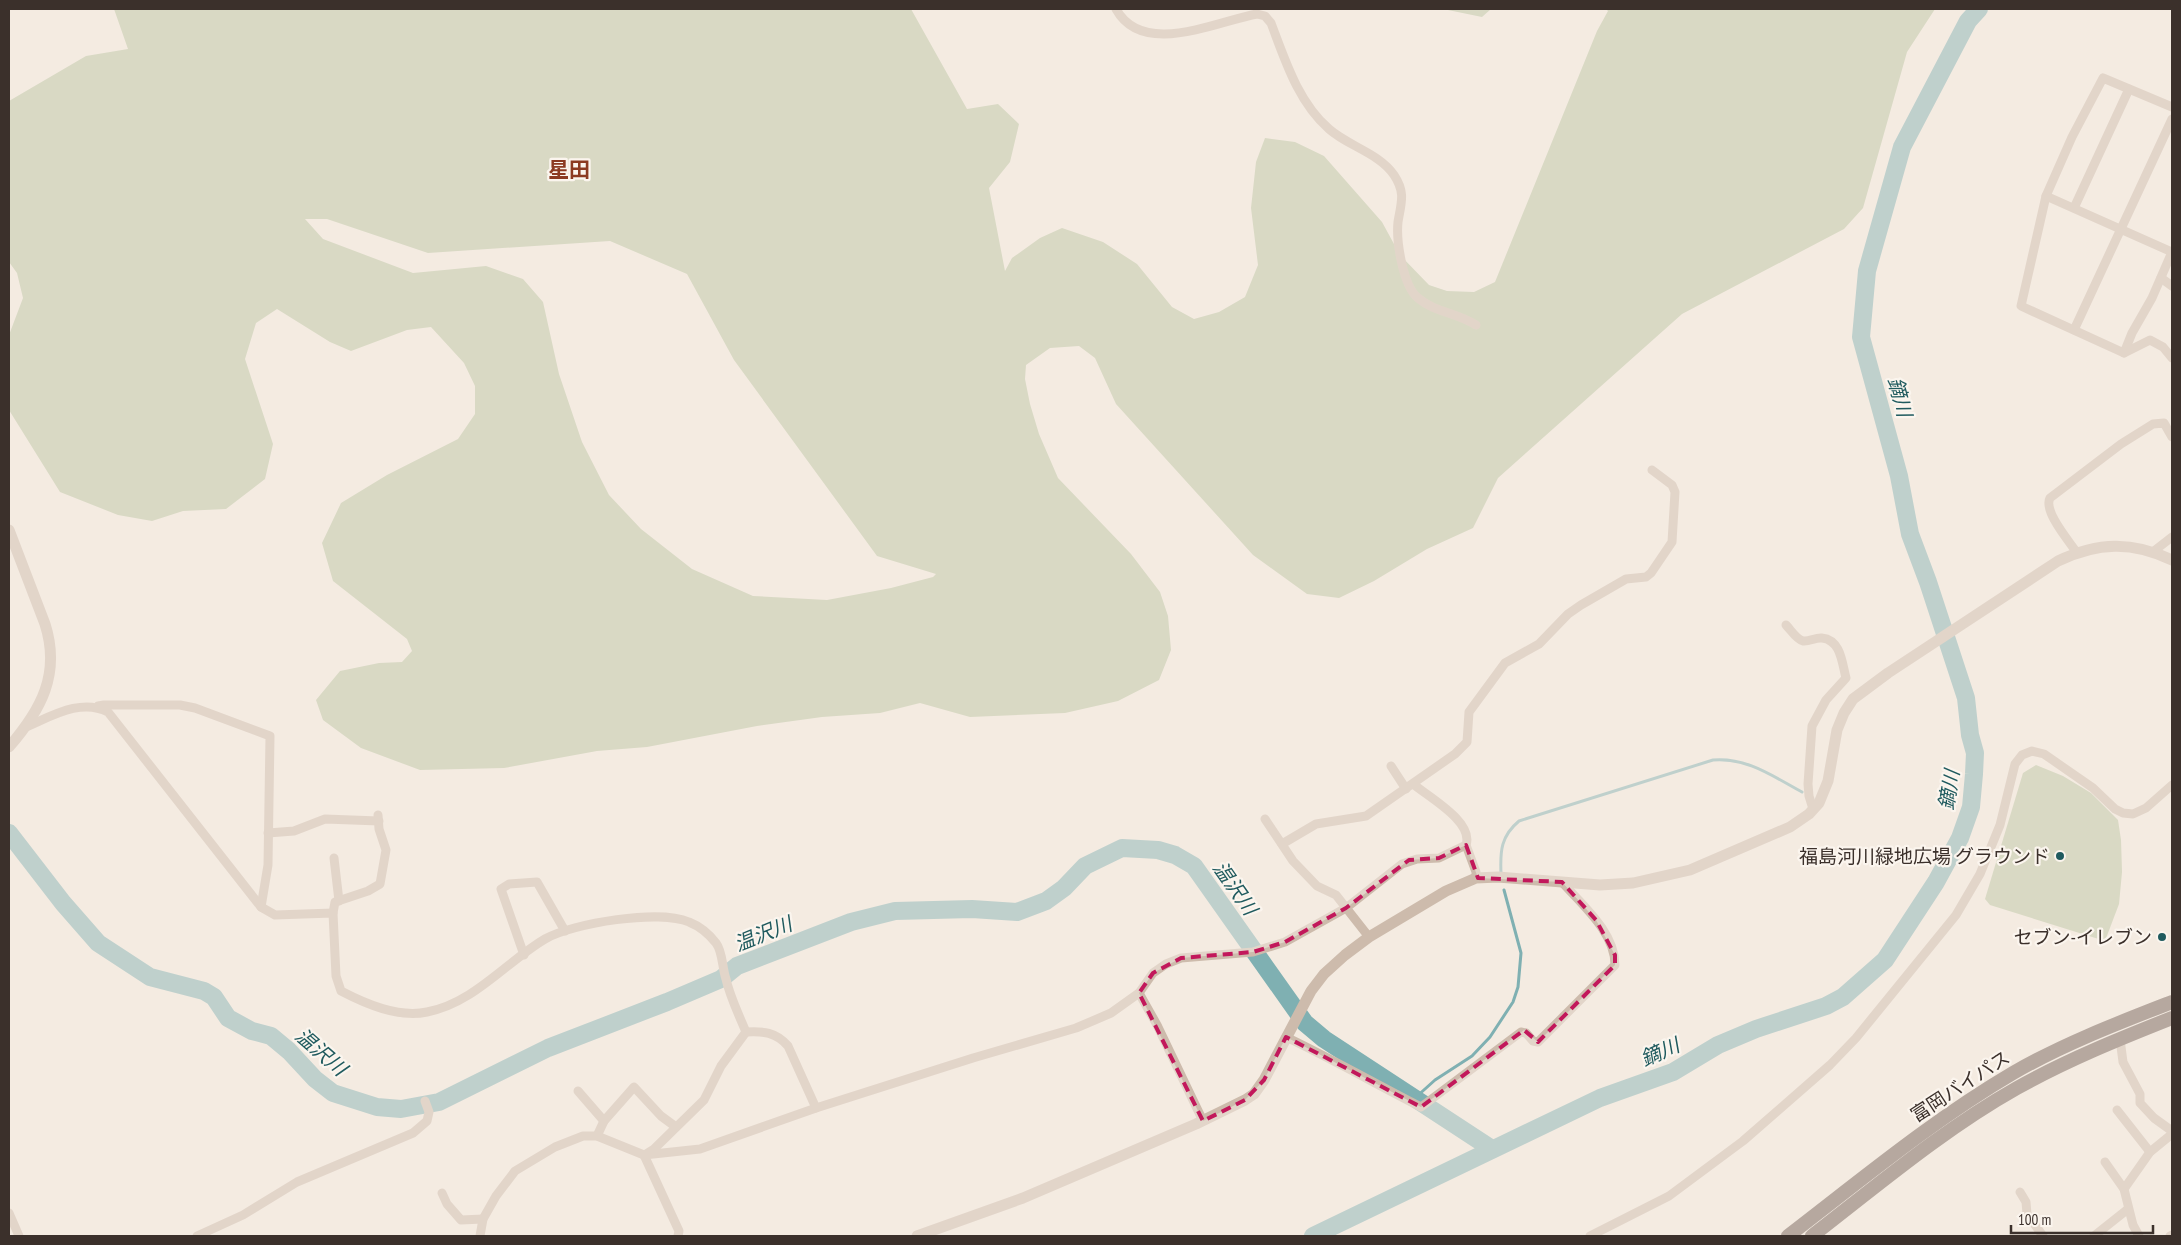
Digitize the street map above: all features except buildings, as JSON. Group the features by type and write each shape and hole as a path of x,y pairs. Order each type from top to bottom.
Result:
{"highway":[{"name":"富岡バイパス","path":"1788,1236 1919,1135 1990,1087 2034,1062 2081,1039 2172,1002"},
{"name":"富岡バイパス","path":"1812,1236 1927,1148 1990,1104 2065,1062 2172,1018"}],"street":[{"path":"1116,9 1128,24 1140,30 1163,34 1203,30 1257,14 1265,16 1271,23 1300,95 1310,110 1328,129 1385,166 1394,175 1403,204 1398,223 1401,255 1405,275 1415,296 1427,305 1476,325"},
{"path":"2124,353 2021,306 2046,196 2072,136 2103,78 2172,107"},
{"path":"2074,208 2129,89"},
{"path":"2074,330 2172,119"},
{"path":"2046,196 2122,228 2172,252 2152,298 2132,333 2124,353"},
{"path":"2161,278 2172,286"},
{"path":"2124,353 2150,340 2163,346 2172,358"},
{"path":"2076,553 2051,514 2048,506 2050,498 2121,444 2153,424 2164,423 2172,437"},
{"path":"1282,844 1316,824 1366,816 1455,754 1467,742 1469,712 1505,663 1539,644 1568,614 1581,605 1626,579 1646,577 1650,573 1672,542 1675,492 1672,484 1652,470"},
{"path":"9,530 45,624 52,655 47,687 25,728 9,747"},
{"path":"2154,551 2172,537"},
{"path":"917,1236 1023,1198 1202,1121 1245,1100 1254,1094 1311,991 1324,974 1369,937 1446,891 1476,878 1498,877 1600,885 1633,883 1690,870 1790,827 1819,803 1828,782 1837,730 1851,704 1863,691 2058,561 2076,553 2107,546 2126,546 2154,551 2172,560"},
{"path":"1786,625 1799,639 1805,642 1821,637 1832,641 1838,647 1846,678 1826,700 1812,726 1808,796 1813,809"},
{"path":"9,736 72,708 84,705 180,705 195,708 270,736 268,865 261,907"},
{"path":"98,706 108,712 261,907 275,915 333,913"},
{"path":"1590,1236 1669,1196 1742,1141 1830,1065 1856,1038 1956,915 1980,874 2000,825 2015,764 2022,755 2032,751 2044,754 2092,788 2115,809 2123,813 2133,814 2146,808 2172,785"},
{"path":"1391,766 1410,787 1457,818 1466,830 1469,838 1466,845 1476,878"},
{"path":"268,833 294,832 325,819 378,818 386,850 380,884 368,891 335,902 333,913 336,976 341,991 386,1009 413,1013 427,1012 448,1006 489,982 545,939 565,931 641,916 688,921 699,927 717,944 726,980 746,1032"},
{"path":"1264,819 1293,861 1317,886 1336,895 1369,937"},
{"path":"480,1236 483,1219 496,1196 515,1171 555,1147 583,1136 597,1136 644,1155 700,1149 816,1108 973,1058 1076,1028 1111,1013 1139,993 1153,973 1166,964 1181,958 1253,952 1285,942 1346,908 1402,864 1417,859 1438,858 1466,845"},
{"path":"334,858 338,901"},
{"path":"524,955 501,889 509,884 537,882 565,931"},
{"path":"1286,1037 1358,1072 1384,1089 1421,1107 1521,1032 1526,1033 1533,1041 1538,1042 1615,965 1615,955 1605,933 1562,882"},
{"path":"1139,993 1157,1025 1202,1121"},
{"path":"746,1032 772,1034 788,1046 816,1108"},
{"path":"644,1155 654,1149 704,1100 721,1066 746,1032"},
{"path":"2120,1039 2124,1062 2140,1094 2140,1103 2154,1118 2172,1132 2150,1152 2124,1188"},
{"path":"597,1136 604,1121 634,1088 661,1116 676,1127"},
{"path":"578,1091 604,1121"},
{"path":"197,1236 243,1215 297,1182 413,1133 428,1121 429,1112 425,1100"},
{"path":"2117,1110 2150,1152"},
{"path":"644,1155 679,1230 678,1236"},
{"path":"2105,1162 2124,1188 2132,1225 2139,1236"},
{"path":"2020,1192 2026,1202 2027,1214 2043,1236"},
{"path":"442,1193 447,1204 461,1220 483,1219"},
{"path":"2094,1236 2128,1209"},
{"path":"9,1213 19,1236"}],"highlighted area":[{"path":"1466,845 1478,878 1562,882 1596,920 1615,955 1615,965 1538,1042 1524,1030 1421,1107 1286,1037 1264,1080 1245,1100 1203,1121 1139,993 1153,973 1181,958 1253,952 1285,942 1346,908 1409,860 1439,858"}],"green space":[{"path":"114,9 911,9 967,109 998,104 1019,124 1010,162 989,188 1005,271 1012,258 1040,238 1062,228 1103,242 1137,264 1172,307 1194,319 1219,312 1245,297 1258,265 1251,208 1256,162 1265,138 1295,142 1324,156 1382,222 1400,255 1429,285 1447,291 1474,292 1495,282 1597,31 1608,11 1606,9 1935,9 1907,52 1863,208 1844,229 1682,314 1498,478 1473,528 1427,549 1374,581 1339,598 1307,594 1253,555 1116,404 1095,358 1079,346 1050,348 1026,365 1025,379 1039,434 1058,478 1131,554 1160,592 1168,616 1171,650 1159,680 1118,701 1065,713 970,717 920,703 880,713 822,717 757,726 647,747 597,751 504,768 420,770 361,748 323,720 316,700 340,671 379,663 402,662 412,651 407,639 333,581 322,543 341,503 387,475 458,439 475,414 475,386 464,363 431,327 407,330 351,351 330,342 277,309 256,323 245,359 273,444 265,479 226,509 183,511 152,521 118,515 60,492 9,410 9,335 23,298 17,273 9,262 9,101 86,56 128,49","holes":["305,219 327,219 428,253 610,241 687,274 734,360 877,556 936,574 933,577 891,588 827,600 753,596 692,569 641,529 609,495 582,442 559,374 543,302 523,279 486,266 413,273 323,239"]},
{"path":"1443,9 1491,9 1482,17"},
{"name":"福島河川緑地広場 グラウンド","path":"2036,765 2063,776 2091,793 2118,820 2122,872 2119,904 2105,941 1990,905 1985,899 2023,773"}],"waterway":[{"name":"鏑川","path":"1313,1236 1600,1098 1673,1072 1718,1045 1756,1029 1826,1006 1843,997 1885,960 1936,882 1960,838 1971,807 1975,753 1970,735 1966,698 1928,582 1910,534 1899,476 1861,337 1867,271 1902,147 1968,21 1979,9"},
{"path":"1501,873 1501,858 1505,838 1519,821 1713,760 1725,760 1749,765 1770,774 1802,792"},
{"name":"温沢川","path":"9,833 63,903 98,943 150,977 204,991 214,997 228,1018 252,1031 271,1036 289,1051 315,1079 333,1093 377,1107 401,1109 439,1102 548,1048 667,1002 721,979 737,966 851,922 895,911 972,909 1017,912 1046,901 1064,888 1085,866 1122,848 1158,850 1175,855 1194,866 1305,1023 1324,1039 1492,1149"},
{"path":"1415,1098 1435,1080 1472,1056 1490,1037 1513,1002 1518,987 1521,953 1504,890"}],"place":[{"name":"福島河川緑地広場 グラウンド","path":"2060,856"},
{"name":"セブン-イレブン","path":"2162,937"}],"district":[{"name":"星田","path":"569,170"}]}
